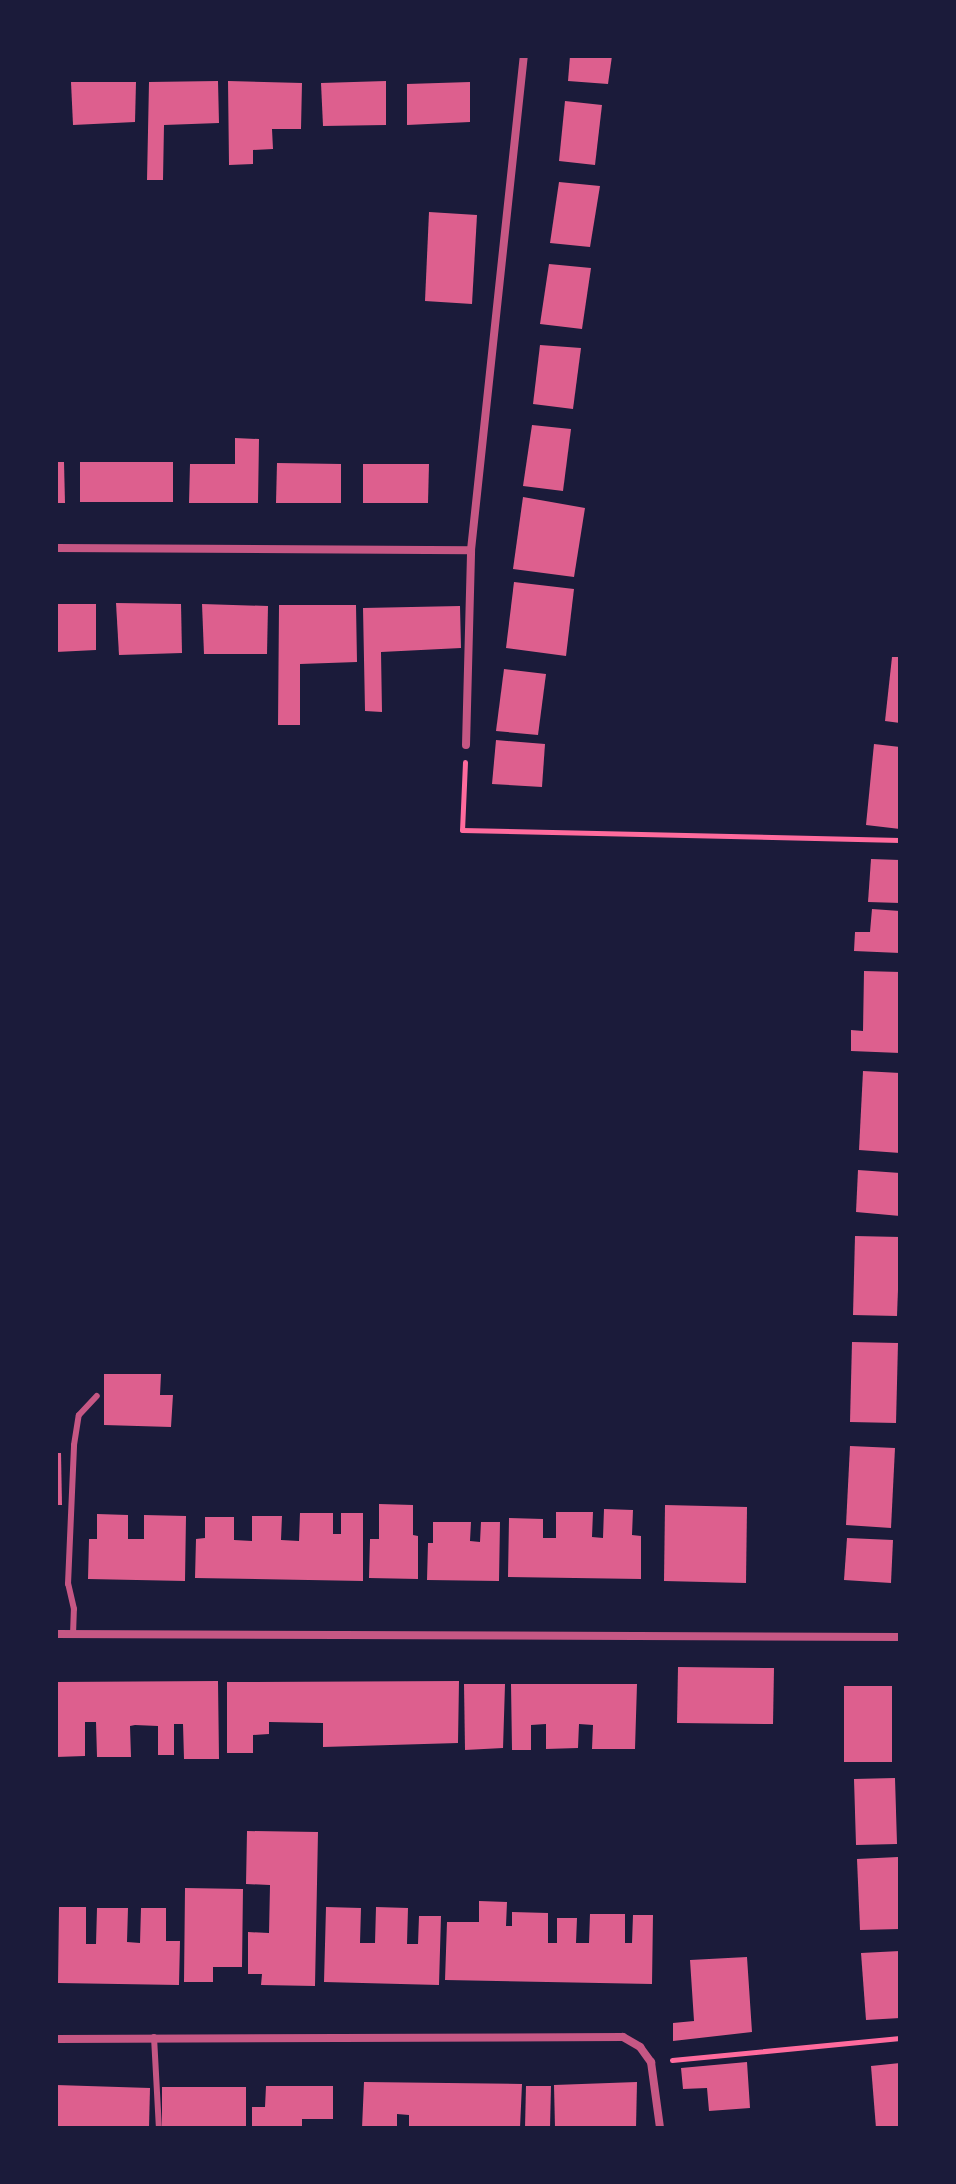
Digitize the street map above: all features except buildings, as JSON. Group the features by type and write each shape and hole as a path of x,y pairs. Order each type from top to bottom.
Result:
{"street":[{"path":"466,745 471,550 524,56"},
{"path":"56,548 471,550"},
{"path":"56,1634 900,1637"},
{"path":"56,2039 623,2037 640,2047 651,2062 660,2128"}],"lane":[{"path":"73,1635 74,1609 68,1584 74,1445 79,1415 97,1396"},
{"path":"154,2037 159,2128"}],"path":[{"path":"466,745 462,830 900,840"},
{"path":"651,2062 900,2038"}]}
